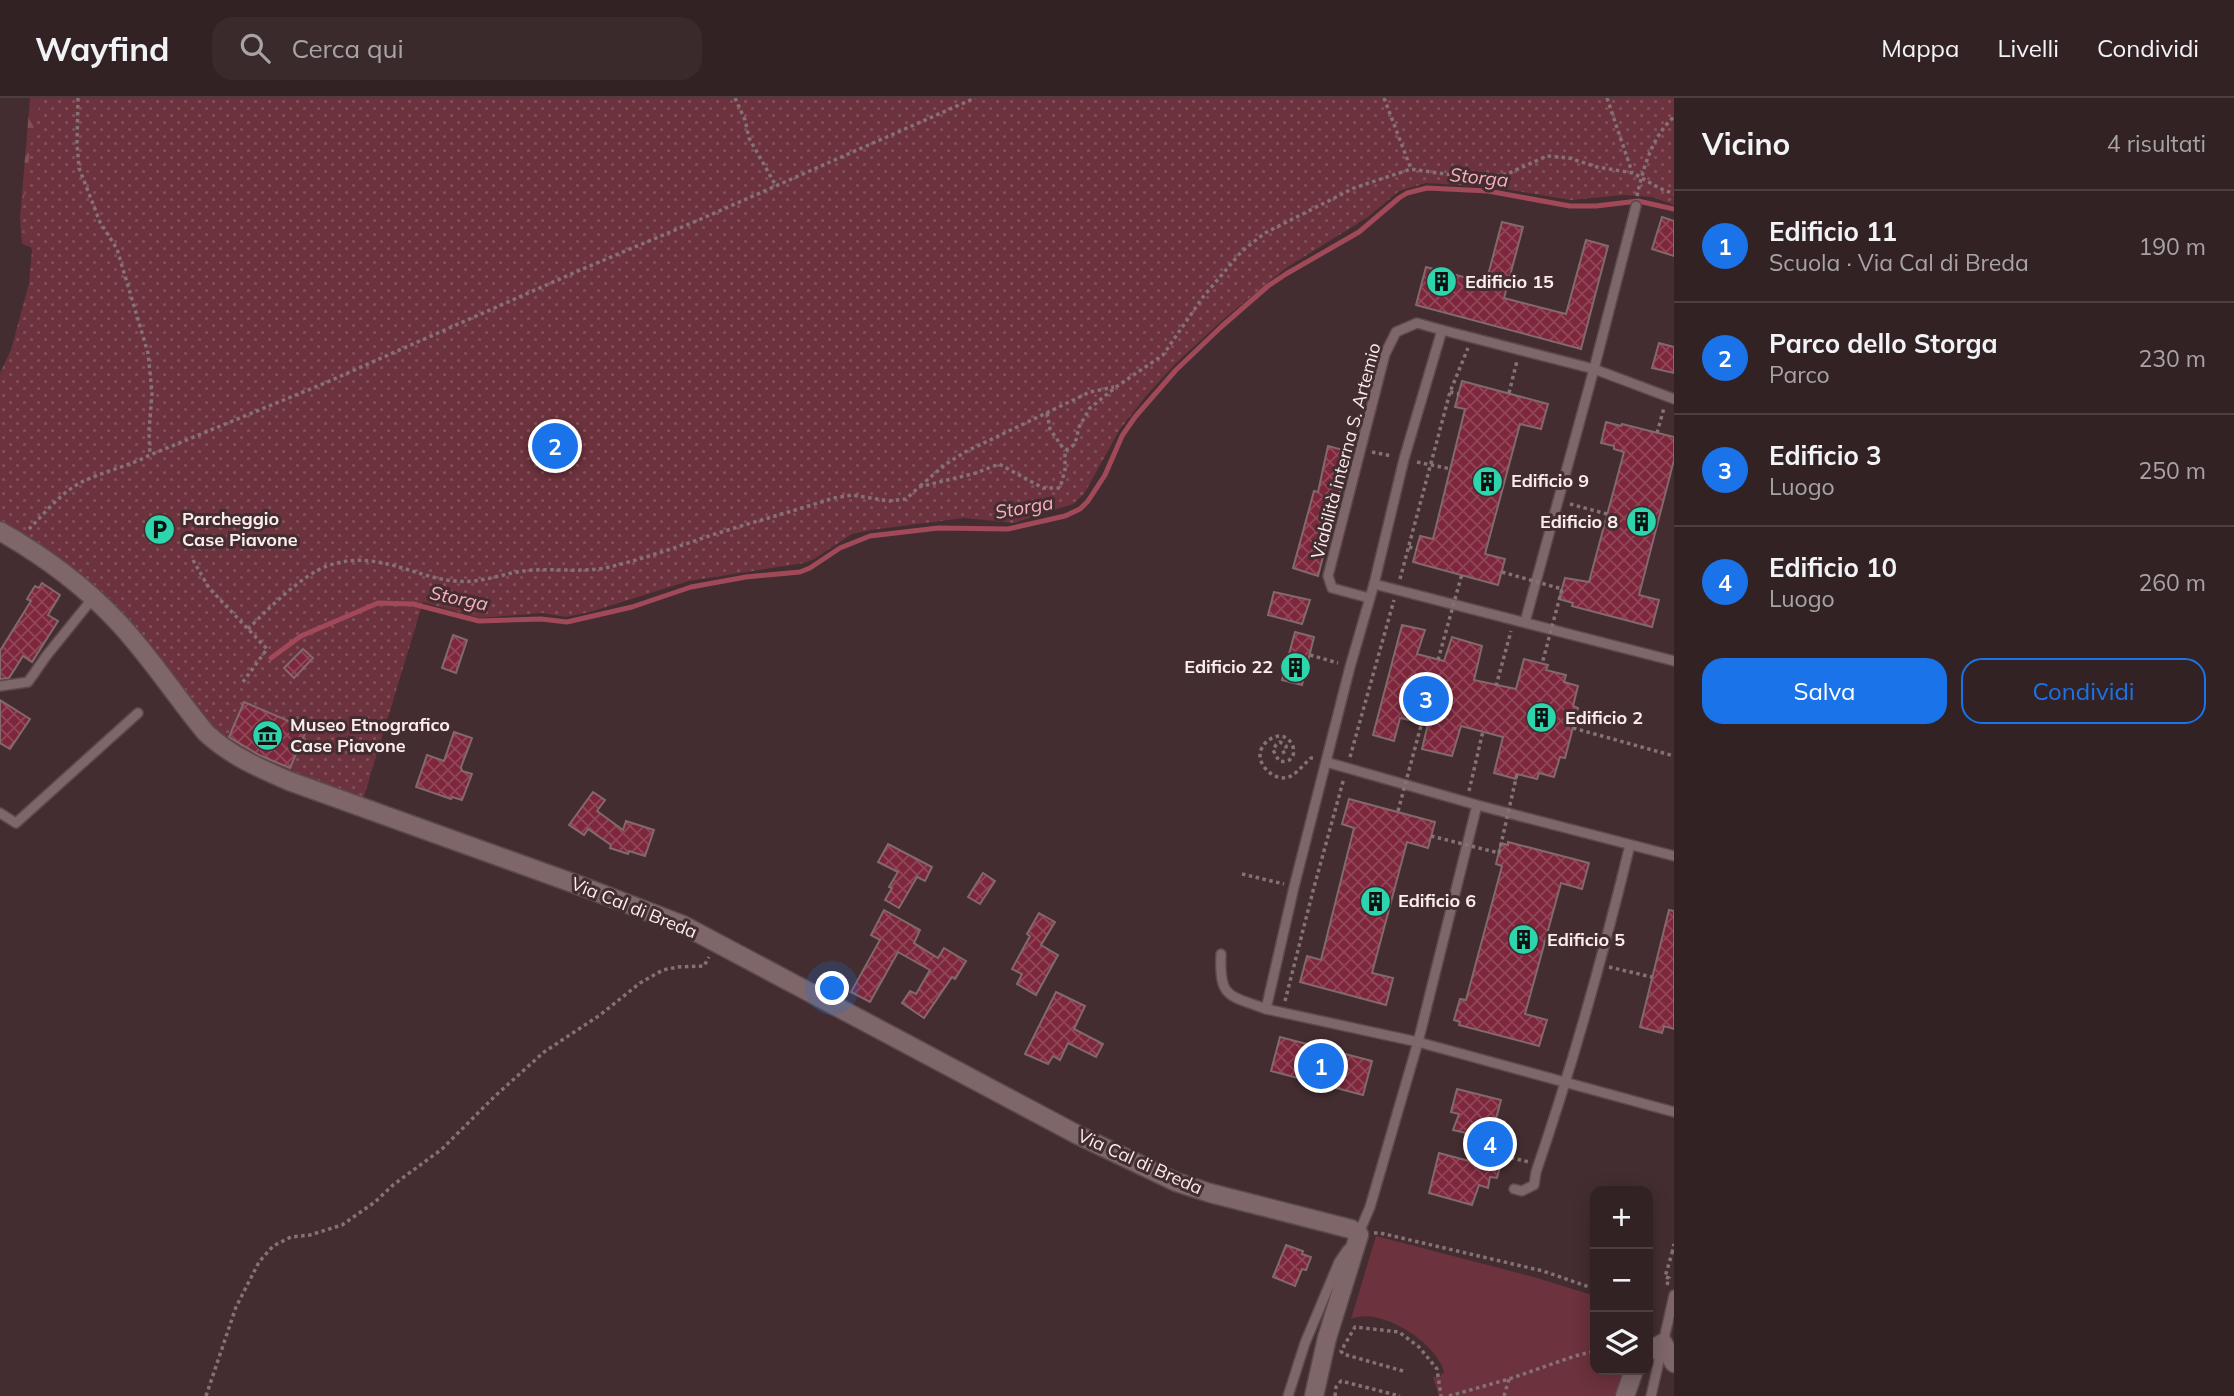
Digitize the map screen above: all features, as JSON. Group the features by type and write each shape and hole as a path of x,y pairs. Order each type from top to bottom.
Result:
{"street":[{"name":"Via Cal di Breda","path":"0,531 63,572 93,598 116,620 206,733 222,748 246,762 289,781 683,925 962,1075 1127,1160 1176,1182 1210,1194 1351,1229 1359,1235"},
{"path":"1314,1395 1327,1338 1359,1235"},
{"path":"1656,1348 1674,1363"},
{"path":"1625,1396 1632,1375"}],"lane":[{"path":"1525,622 1594,369 1636,201"},
{"name":"Viabilità interna S. Artemio","path":"1369,598 1332,588 1328,576 1385,354 1396,332 1417,323 1594,369 1671,398"},
{"path":"1266,1009 1350,667 1441,330"},
{"path":"1374,584 1674,661"},
{"path":"0,686 28,682 47,654 93,598"},
{"path":"0,813 16,823 138,713"},
{"path":"1326,762 1477,805 1674,856"},
{"path":"1288,1396 1305,1343 1339,1262 1359,1235 1370,1207 1418,1042 1477,805"},
{"path":"1514,1189 1522,1191 1534,1185 1601,965 1630,845"},
{"path":"1221,954 1221,978 1228,994 1266,1009 1418,1042 1674,1112"},
{"path":"1651,1396 1656,1348 1674,1295"}],"path":[{"path":"78,98 79,168 100,222 117,249 148,352 152,394 150,455"},
{"path":"735,98 745,120 749,138 776,186"},
{"path":"18,541 51,506 78,484 312,389 975,98"},
{"path":"1384,98 1411,169"},
{"path":"1607,98 1633,173"},
{"path":"1636,201 1650,153 1666,124 1674,117"},
{"path":"1065,451 1074,444 1079,426 1090,408 1163,355 1203,297 1242,251 1265,233 1354,188 1411,169 1481,177 1507,174 1546,156 1569,158 1597,167 1633,173 1674,194"},
{"path":"1282,1013 1450,392 1472,339"},
{"path":"1508,393 1519,351"},
{"path":"248,629 263,613 326,566 351,561 386,562 444,580 470,582 533,570 603,568 834,498 852,495 889,501 906,499 930,476 965,452 1090,392 1116,387"},
{"path":"1450,392 1459,394"},
{"path":"1657,433 1671,398"},
{"path":"919,487 976,473 999,464 1043,488 1060,488 1065,470 1065,451 1050,429 1046,413"},
{"path":"1558,500 1607,514"},
{"path":"1409,547 1417,549"},
{"path":"193,561 209,587 267,649 243,682"},
{"path":"1502,572 1562,589 1542,664"},
{"path":"1438,660 1462,574"},
{"path":"1496,686 1515,619"},
{"path":"1310,655 1350,667"},
{"path":"1398,811 1422,722"},
{"path":"1575,728 1674,756"},
{"path":"1467,802 1483,731"},
{"path":"1282,753 1286,751 1286,746 1280,742 1273,750 1279,761 1291,760 1295,755 1292,742 1286,737 1279,736 1261,747 1259,755 1266,769 1274,776 1290,777 1311,758 1326,762"},
{"path":"1431,835 1499,853 1517,774"},
{"path":"1242,874 1313,891"},
{"path":"206,1396 236,1307 259,1262 273,1246 291,1237 310,1235 342,1225 442,1149 544,1052 653,975 677,967 704,966 717,943"},
{"path":"1601,965 1652,977"},
{"path":"1359,1235 1380,1233 1543,1271 1590,1287"},
{"path":"1674,1244 1674,1253"},
{"path":"1403,1371 1343,1354 1341,1351 1355,1327 1399,1332 1419,1347 1437,1369 1441,1396"},
{"path":"1449,1396 1590,1352"},
{"path":"1504,1396 1508,1379"},
{"path":"1335,1396 1336,1387 1341,1381 1400,1396"}],"green space":[{"path":"30,98 44,98 36,249 22,244 20,218"},
{"path":"41,98 1674,98 1674,205 1652,197 1624,195 1571,200 1492,187 1426,183 1399,191 1368,217 1286,268 1176,363 1120,429 1084,494 1073,504 1014,523 964,518 871,530 852,534 804,563 689,581 566,617 542,613 479,618 423,602 362,803 289,777 222,741 120,614 86,580 0,525 0,373 11,350 29,283 32,250 21,222 31,143"},
{"path":"1376,1236 1590,1294 1590,1375 1630,1375 1623,1396 1439,1396 1433,1377 1439,1377 1444,1372 1431,1350 1419,1339 1391,1322 1363,1316 1351,1319"}],"building":[{"path":"1662,217 1674,221 1674,256 1652,249"},
{"name":"Edificio 15","path":"1502,222 1523,227 1504,298 1566,314 1586,240 1608,246 1581,349 1416,305 1426,267 1486,283"},
{"path":"1659,343 1674,347 1674,373 1652,368"},
{"name":"Edificio 9","path":"1462,381 1548,404 1541,429 1520,424 1485,554 1505,559 1498,585 1413,562 1420,536 1433,539 1465,409 1455,407"},
{"name":"Edificio 8","path":"1606,422 1674,437 1674,460 1639,595 1659,600 1652,627 1572,606 1573,603 1559,599 1565,578 1589,582 1624,452 1601,443"},
{"path":"1328,446 1350,452 1318,576 1293,568 1314,491 1318,492"},
{"path":"42,583 60,595 48,615 58,621 32,662 23,656 9,678 0,679 0,651 31,601 27,599 35,586 39,588"},
{"path":"1274,592 1310,600 1302,624 1268,615"},
{"path":"1402,625 1425,630 1417,654 1444,661 1452,637 1482,646 1474,680 1516,689 1524,659 1548,665 1546,670 1566,675 1564,682 1578,686 1573,706 1578,708 1565,758 1560,757 1554,777 1539,773 1537,779 1517,774 1516,779 1494,773 1503,737 1461,726 1452,756 1422,749 1428,724 1400,718 1394,741 1373,735"},
{"name":"Edificio 22","path":"1295,632 1314,637 1302,685 1282,680"},
{"path":"453,635 467,640 456,673 442,668"},
{"path":"303,649 313,658 294,678 284,668"},
{"path":"0,700 30,719 10,749 0,743"},
{"name":"Museo Etnografico Case Piavone","path":"244,702 307,729 290,768 259,755 229,737"},
{"path":"454,732 472,738 461,767 462,771 472,774 462,800 416,787 427,755 444,761"},
{"path":"593,792 605,800 597,811 623,830 626,821 654,830 645,856 610,848 611,845 588,829 584,835 569,825"},
{"name":"Edificio 6","path":"1349,799 1435,822 1428,848 1407,842 1372,973 1393,978 1386,1005 1300,982 1307,956 1321,960 1354,828 1342,824"},
{"name":"Edificio 5","path":"1508,842 1589,863 1582,889 1561,883 1525,1014 1547,1020 1539,1046 1459,1025 1460,1022 1454,1020 1460,999 1466,1000 1502,866 1496,864 1501,843 1508,845"},
{"path":"888,844 932,867 925,881 917,877 899,908 885,900 898,872 878,862"},
{"path":"983,873 995,881 980,904 968,897"},
{"path":"884,910 920,930 914,943 938,958 944,948 966,961 924,1018 902,1003 910,991 916,994 930,970 898,952 870,1002 851,992 880,940 871,935"},
{"path":"1669,910 1674,911 1674,1029 1664,1026 1662,1033 1640,1027"},
{"path":"1039,913 1055,922 1041,945 1058,955 1036,995 1017,984 1022,974 1012,969"},
{"path":"1056,992 1085,1006 1074,1029 1103,1044 1096,1057 1068,1043 1060,1060 1053,1056 1048,1064 1025,1054"},
{"path":"1280,1037 1372,1061 1363,1095 1271,1071"},
{"path":"1457,1089 1501,1100 1496,1119 1505,1122 1503,1132 1509,1134 1497,1178 1490,1177 1488,1188 1479,1185 1472,1205 1429,1193 1439,1153 1469,1161 1475,1135 1453,1130 1459,1114 1451,1112"},
{"path":"1286,1245 1311,1257 1295,1286 1273,1277"}],"waterway":[{"name":"Storga","path":"271,658 301,636 378,603 413,604 479,621 541,619 567,622 632,607 691,587 746,577 800,572 840,548 870,536 938,528 1008,529 1065,516 1080,509 1088,501 1105,475 1122,436 1135,417 1176,370 1221,327 1268,286 1359,232 1407,193 1427,188 1488,191 1570,206 1638,201 1674,209"}],"place":[{"name":"Edificio 15","path":"1442,282"},
{"name":"Parco dello Storga","path":"555,446"},
{"name":"Edificio 9","path":"1488,481"},
{"name":"Edificio 8","path":"1641,522"},
{"name":"Parcheggio Case Piavone","path":"159,529"},
{"name":"Edificio 22","path":"1296,667"},
{"name":"Edificio 3","path":"1426,699"},
{"name":"Edificio 2","path":"1542,718"},
{"name":"Museo Etnografico Case Piavone","path":"267,735"},
{"name":"Edificio 6","path":"1375,901"},
{"name":"Edificio 5","path":"1524,940"},
{"name":"Edificio 11","path":"1321,1066"},
{"name":"Edificio 10","path":"1490,1144"}]}
